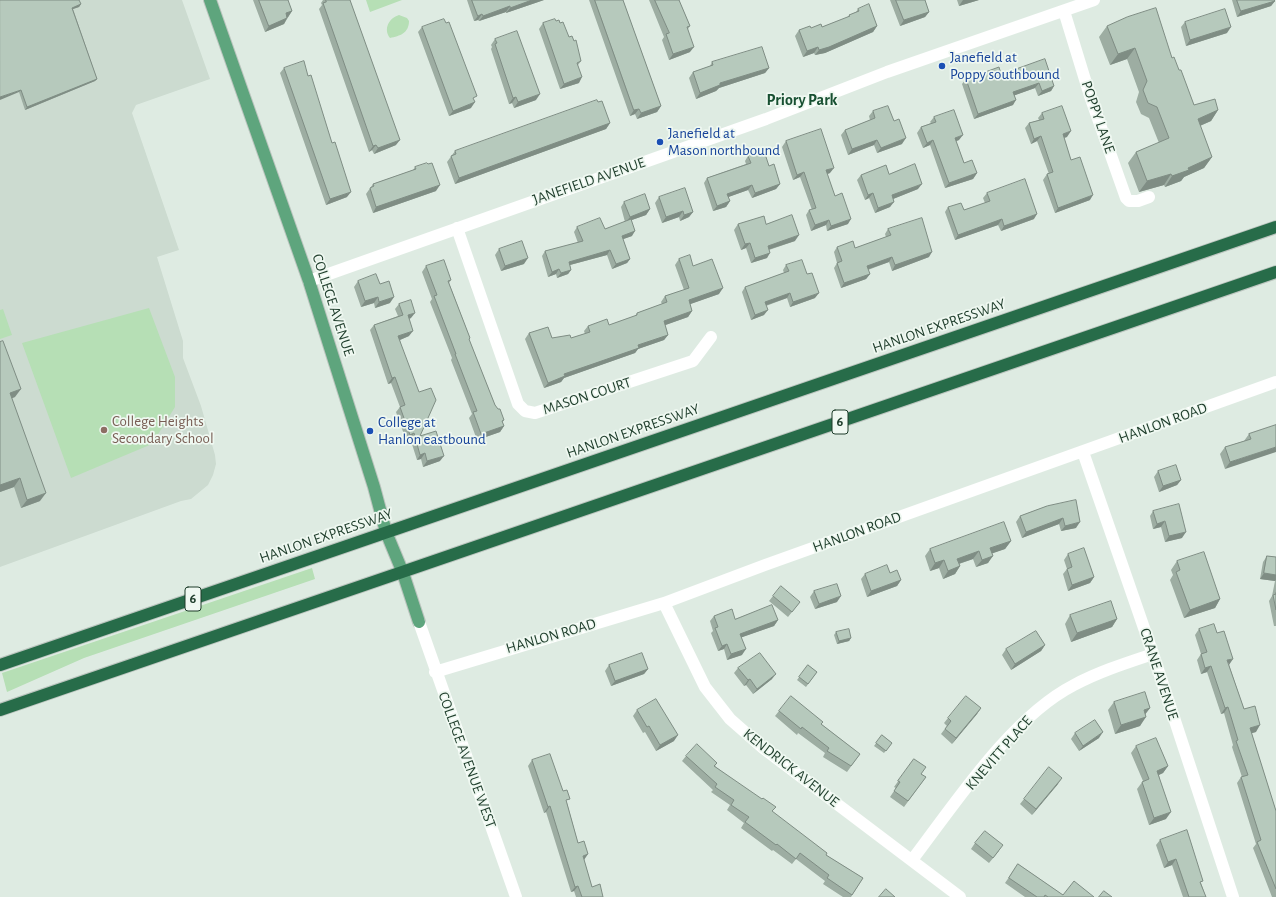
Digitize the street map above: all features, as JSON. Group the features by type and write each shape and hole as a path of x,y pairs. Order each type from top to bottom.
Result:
{"highway":[{"name":"HANLON EXPRESSWAY","path":"0,665 1276,227"},
{"name":"6","path":"0,710 403,573 1276,272"}],"main road":[{"name":"COLLEGE AVENUE","path":"210,0 309,281 374,488 386,532 403,573 419,622"}],"street":[{"name":"JANEFIELD AVENUE","path":"309,281 766,119 887,72 1094,0"},
{"name":"POPPY LANE","path":"1064,11 1090,96 1126,198 1133,202 1149,197"},
{"name":"MASON COURT","path":"457,228 518,404 525,411 535,413 693,361 712,337"},
{"name":"HANLON ROAD","path":"435,672 664,603 765,565 1276,382"},
{"name":"CRANE AVENUE","path":"1083,452 1153,654 1233,897"},
{"name":"KENDRICK AVENUE","path":"664,603 705,687 730,719 763,748 960,897"},
{"name":"COLLEGE AVENUE WEST","path":"419,622 435,672 516,897"},
{"name":"KNEVITT PLACE","path":"912,860 987,763 1034,712 1074,685 1153,654"}],"shaded area":[{"path":"0,0 182,0 210,79 136,105 132,113 179,250 157,257 183,341 183,358 201,406 215,455 216,464 208,485 191,499 181,501 0,567"}],"green space":[{"path":"366,0 402,0 370,12"},
{"path":"399,15 407,18 409,25 406,31 400,35 390,38 387,31 388,24 395,16"},
{"path":"149,308 175,377 175,407 152,444 71,478 22,343"},
{"path":"3,309 12,335 0,339 0,310"},
{"path":"312,568 315,579 84,658 7,692 2,673"}],"building":[{"path":"0,0 79,0 81,4 72,8 97,79 27,107 21,90 0,97"},
{"path":"259,0 288,0 292,11 286,13 287,18 269,26"},
{"path":"326,0 350,0 400,140 378,148 376,145 373,146 323,3 326,2"},
{"path":"472,0 532,0 483,16 482,14 478,16"},
{"path":"595,0 623,0 661,106 641,113 639,109 634,110"},
{"path":"655,0 679,0 690,26 687,27 694,47 673,54 666,34 669,33"},
{"path":"896,0 925,0 929,12 904,20"},
{"path":"1237,0 1274,0 1275,1 1241,11"},
{"path":"869,4 877,26 829,47 819,50 818,47 807,51 799,30 810,26 811,28 821,24 822,27 850,16 849,15 859,11 858,9"},
{"path":"1156,8 1172,58 1174,57 1179,70 1181,70 1194,105 1215,99 1218,110 1198,119 1212,157 1188,168 1189,170 1172,176 1171,174 1147,181 1136,152 1169,138 1157,107 1148,103 1143,90 1147,81 1135,48 1118,54 1107,26 1127,17"},
{"path":"1225,9 1231,27 1190,40 1185,22"},
{"path":"444,19 446,23 449,22 477,96 473,98 475,102 453,111 422,27"},
{"path":"555,19 556,21 559,20 560,23 563,22 569,37 572,36 574,41 576,40 581,61 577,63 582,77 564,84 543,23"},
{"path":"517,31 540,94 518,102 516,97 513,98 495,44 497,43 495,39"},
{"path":"762,47 769,68 720,83 720,85 700,93 693,72 713,65 712,62"},
{"path":"1045,59 1054,86 1042,91 1039,83 1013,92 1016,100 978,114 966,79 999,67 1001,74"},
{"path":"304,61 308,76 311,75 332,143 335,142 351,192 330,199 284,68"},
{"path":"597,100 598,102 602,101 610,123 459,178 451,156 456,154 455,151"},
{"path":"888,106 894,121 899,119 906,138 881,148 877,140 852,149 845,130 875,118 873,111"},
{"path":"1062,106 1071,131 1063,134 1071,160 1080,157 1093,195 1058,208 1047,174 1053,172 1041,136 1034,139 1029,123 1044,119 1042,113"},
{"path":"954,110 963,135 955,138 964,163 972,160 977,173 949,183 933,140 927,143 921,127 936,122 934,117"},
{"path":"821,129 834,168 826,170 835,196 842,193 851,219 831,226 829,220 815,225 809,210 816,208 804,172 797,175 786,141"},
{"path":"764,151 769,166 774,164 780,184 755,193 752,185 727,194 730,201 717,206 707,178 751,163 748,156"},
{"path":"432,163 440,185 376,207 370,188 374,186 373,184 416,169 415,167"},
{"path":"915,164 922,184 892,195 894,202 878,208 873,193 868,195 861,175 886,165 889,174"},
{"path":"1025,179 1037,214 1004,226 1002,219 958,235 948,207 961,203 964,210 990,201 987,193"},
{"path":"685,188 693,212 684,215 683,211 666,217 659,197"},
{"path":"645,194 650,209 630,217 624,202"},
{"path":"792,215 799,235 768,246 770,253 755,258 750,243 745,244 738,224 764,216 766,224"},
{"path":"600,218 605,229 631,219 635,231 622,236 630,259 616,264 610,250 569,262 571,270 561,273 559,269 552,272 545,251 583,241 577,227"},
{"path":"922,218 932,252 895,265 892,257 867,266 870,274 844,283 837,263 842,261 837,247 853,241 855,248 891,235 888,229"},
{"path":"522,241 528,258 505,266 499,249"},
{"path":"690,255 693,266 712,259 723,288 689,300 692,311 664,321 668,335 638,345 639,348 564,374 565,376 548,383 529,333 548,327 552,338 570,335 571,338 590,332 588,326 607,319 609,325 667,302 665,296 689,288 679,259"},
{"path":"444,260 451,280 448,281 470,338 469,339 495,405 498,409 500,409 504,420 502,421 504,426 481,434 473,412 477,411 434,296 437,295 426,266"},
{"path":"802,260 807,274 812,273 819,293 793,302 790,293 765,302 768,310 755,315 745,287 789,271 786,265"},
{"path":"376,274 380,284 389,281 394,297 379,302 378,297 365,301 358,281"},
{"path":"411,300 415,313 408,315 413,331 398,336 419,392 431,388 436,400 420,436 436,431 444,456 427,461 425,453 420,455 414,433 410,435 400,407 405,405 395,377 392,378 374,325 403,315 399,304"},
{"path":"3,341 21,389 10,393 46,493 27,500 20,478 0,485 0,342"},
{"path":"1276,425 1276,447 1230,462 1225,447 1251,439 1249,434"},
{"path":"1176,465 1181,480 1163,486 1158,471"},
{"path":"1076,500 1080,522 1065,526 1063,518 1026,532 1020,516 1047,506"},
{"path":"1179,504 1186,532 1169,536 1165,521 1157,524 1153,511"},
{"path":"1004,522 1011,541 990,548 993,556 982,560 979,551 957,559 960,566 948,571 944,560 935,563 930,549"},
{"path":"1084,548 1094,577 1072,585 1067,569 1072,567 1068,554"},
{"path":"1204,552 1220,599 1190,610 1176,572 1180,570 1177,561"},
{"path":"1267,556 1276,557 1276,575 1264,573"},
{"path":"887,565 890,573 897,570 901,580 871,591 865,574"},
{"path":"837,584 841,596 819,604 814,591"},
{"path":"781,586 800,602 792,612 773,596"},
{"path":"1276,594 1276,610 1273,595"},
{"path":"1111,601 1117,619 1077,633 1070,615"},
{"path":"772,605 778,620 740,634 746,649 731,654 727,644 722,646 715,628 718,627 714,616 732,609 735,619"},
{"path":"1214,624 1217,633 1224,631 1233,659 1227,660 1244,709 1255,706 1260,725 1250,728 1276,811 1276,889 1257,842 1261,840 1241,777 1248,775 1236,741 1238,740 1228,707 1225,708 1211,666 1205,668 1201,654 1207,652 1199,629"},
{"path":"849,629 851,638 839,641 836,632"},
{"path":"1036,631 1045,645 1015,664 1006,649"},
{"path":"642,653 648,669 615,681 609,665"},
{"path":"760,653 776,674 757,689 750,679 748,680 738,668"},
{"path":"808,665 817,672 808,684 799,677"},
{"path":"1145,692 1150,708 1144,710 1146,717 1121,725 1114,702"},
{"path":"791,696 823,722 821,724 860,754 851,766 827,751 829,748 802,727 801,729 779,711"},
{"path":"966,696 981,708 956,738 945,729 951,721 948,718"},
{"path":"656,699 678,735 660,745 649,726 647,727 637,710"},
{"path":"1095,720 1103,732 1083,746 1075,733"},
{"path":"882,735 892,743 886,751 876,743"},
{"path":"1156,738 1168,766 1157,771 1171,812 1154,818 1142,782 1149,779 1136,746"},
{"path":"697,744 717,763 714,766 776,807 772,811 827,853 826,855 863,878 852,895 827,878 829,875 800,853 796,859 745,822 749,817 731,805 734,800 715,787 717,784 686,756"},
{"path":"550,754 563,791 567,790 570,799 566,800 578,843 584,841 588,854 583,856 592,887 600,884 603,897 582,897 578,886 575,887 550,806 548,807 532,760"},
{"path":"914,759 926,767 921,774 926,777 908,801 894,791 900,782 898,781"},
{"path":"1049,767 1062,778 1036,809 1024,799"},
{"path":"1187,830 1203,881 1200,882 1206,897 1189,897 1176,859 1168,862 1160,840"},
{"path":"985,831 1003,845 993,858 975,843"},
{"path":"1018,864 1063,895 1074,881 1094,897 1048,897 1045,895 1044,897 1037,897 1009,878"},
{"path":"886,889 895,897 879,897"},
{"path":"1104,891 1112,897 1099,897"}],"place":[{"name":"Janefield at Poppy southbound","path":"942,66"},
{"name":"Janefield at Mason northbound","path":"660,142"},
{"name":"College Heights Secondary School","path":"104,430"},
{"name":"College at Hanlon eastbound","path":"370,431"}],"district":[{"name":"Priory Park","path":"802,100"}]}
